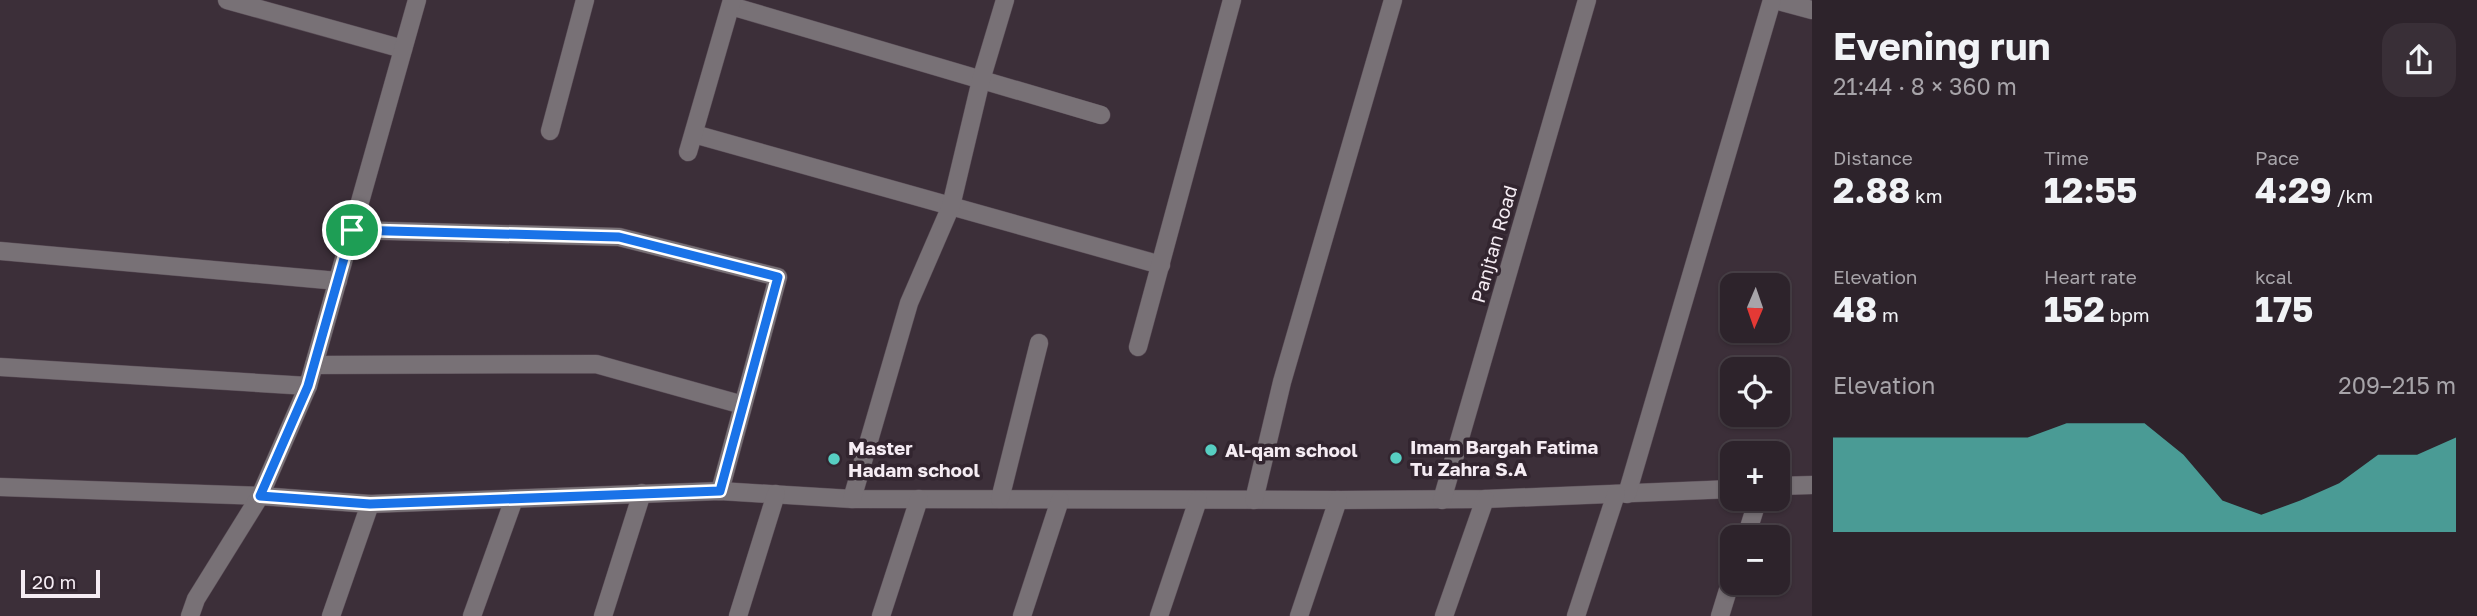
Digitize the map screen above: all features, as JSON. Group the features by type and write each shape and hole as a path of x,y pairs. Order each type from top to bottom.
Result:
{"street":[{"path":"227,0 403,49"},
{"path":"190,616 196,599 260,496 308,386 417,0"},
{"path":"550,131 585,0"},
{"path":"852,499 909,303 951,206 981,80 1005,0"},
{"path":"1138,347 1232,0"},
{"path":"1254,500 1282,382 1394,0"},
{"name":"Panjtan Road","path":"1441,500 1587,0"},
{"path":"1576,616 1622,494 1774,0 1812,10"},
{"path":"688,152 732,3 1101,115"},
{"path":"694,134 1161,265"},
{"path":"352,230 619,237 778,277 720,491"},
{"path":"0,251 338,281"},
{"path":"1000,499 1039,343"},
{"path":"314,365 596,364 743,405"},
{"path":"0,367 308,386"},
{"path":"1790,486 1812,485"},
{"path":"0,486 260,496 370,504 720,491 852,499 1441,500 1720,490"},
{"path":"603,616 642,494"},
{"path":"738,616 776,494"},
{"path":"472,616 514,499"},
{"path":"881,616 919,499"},
{"path":"1444,616 1485,499"},
{"path":"1022,616 1060,500"},
{"path":"1159,616 1198,500"},
{"path":"1299,616 1338,500"},
{"path":"331,616 370,504"},
{"path":"1720,616 1726,595"}],"place":[{"name":"Al-qam school","path":"1211,450"},
{"name":"Imam Bargah Fatima Tu Zahra S.A","path":"1396,458"},
{"name":"Master Hadam school","path":"834,459"}],"route":[{"path":"352,230 619,237 778,277 720,491 370,504 260,496 308,386 352,230"}]}
